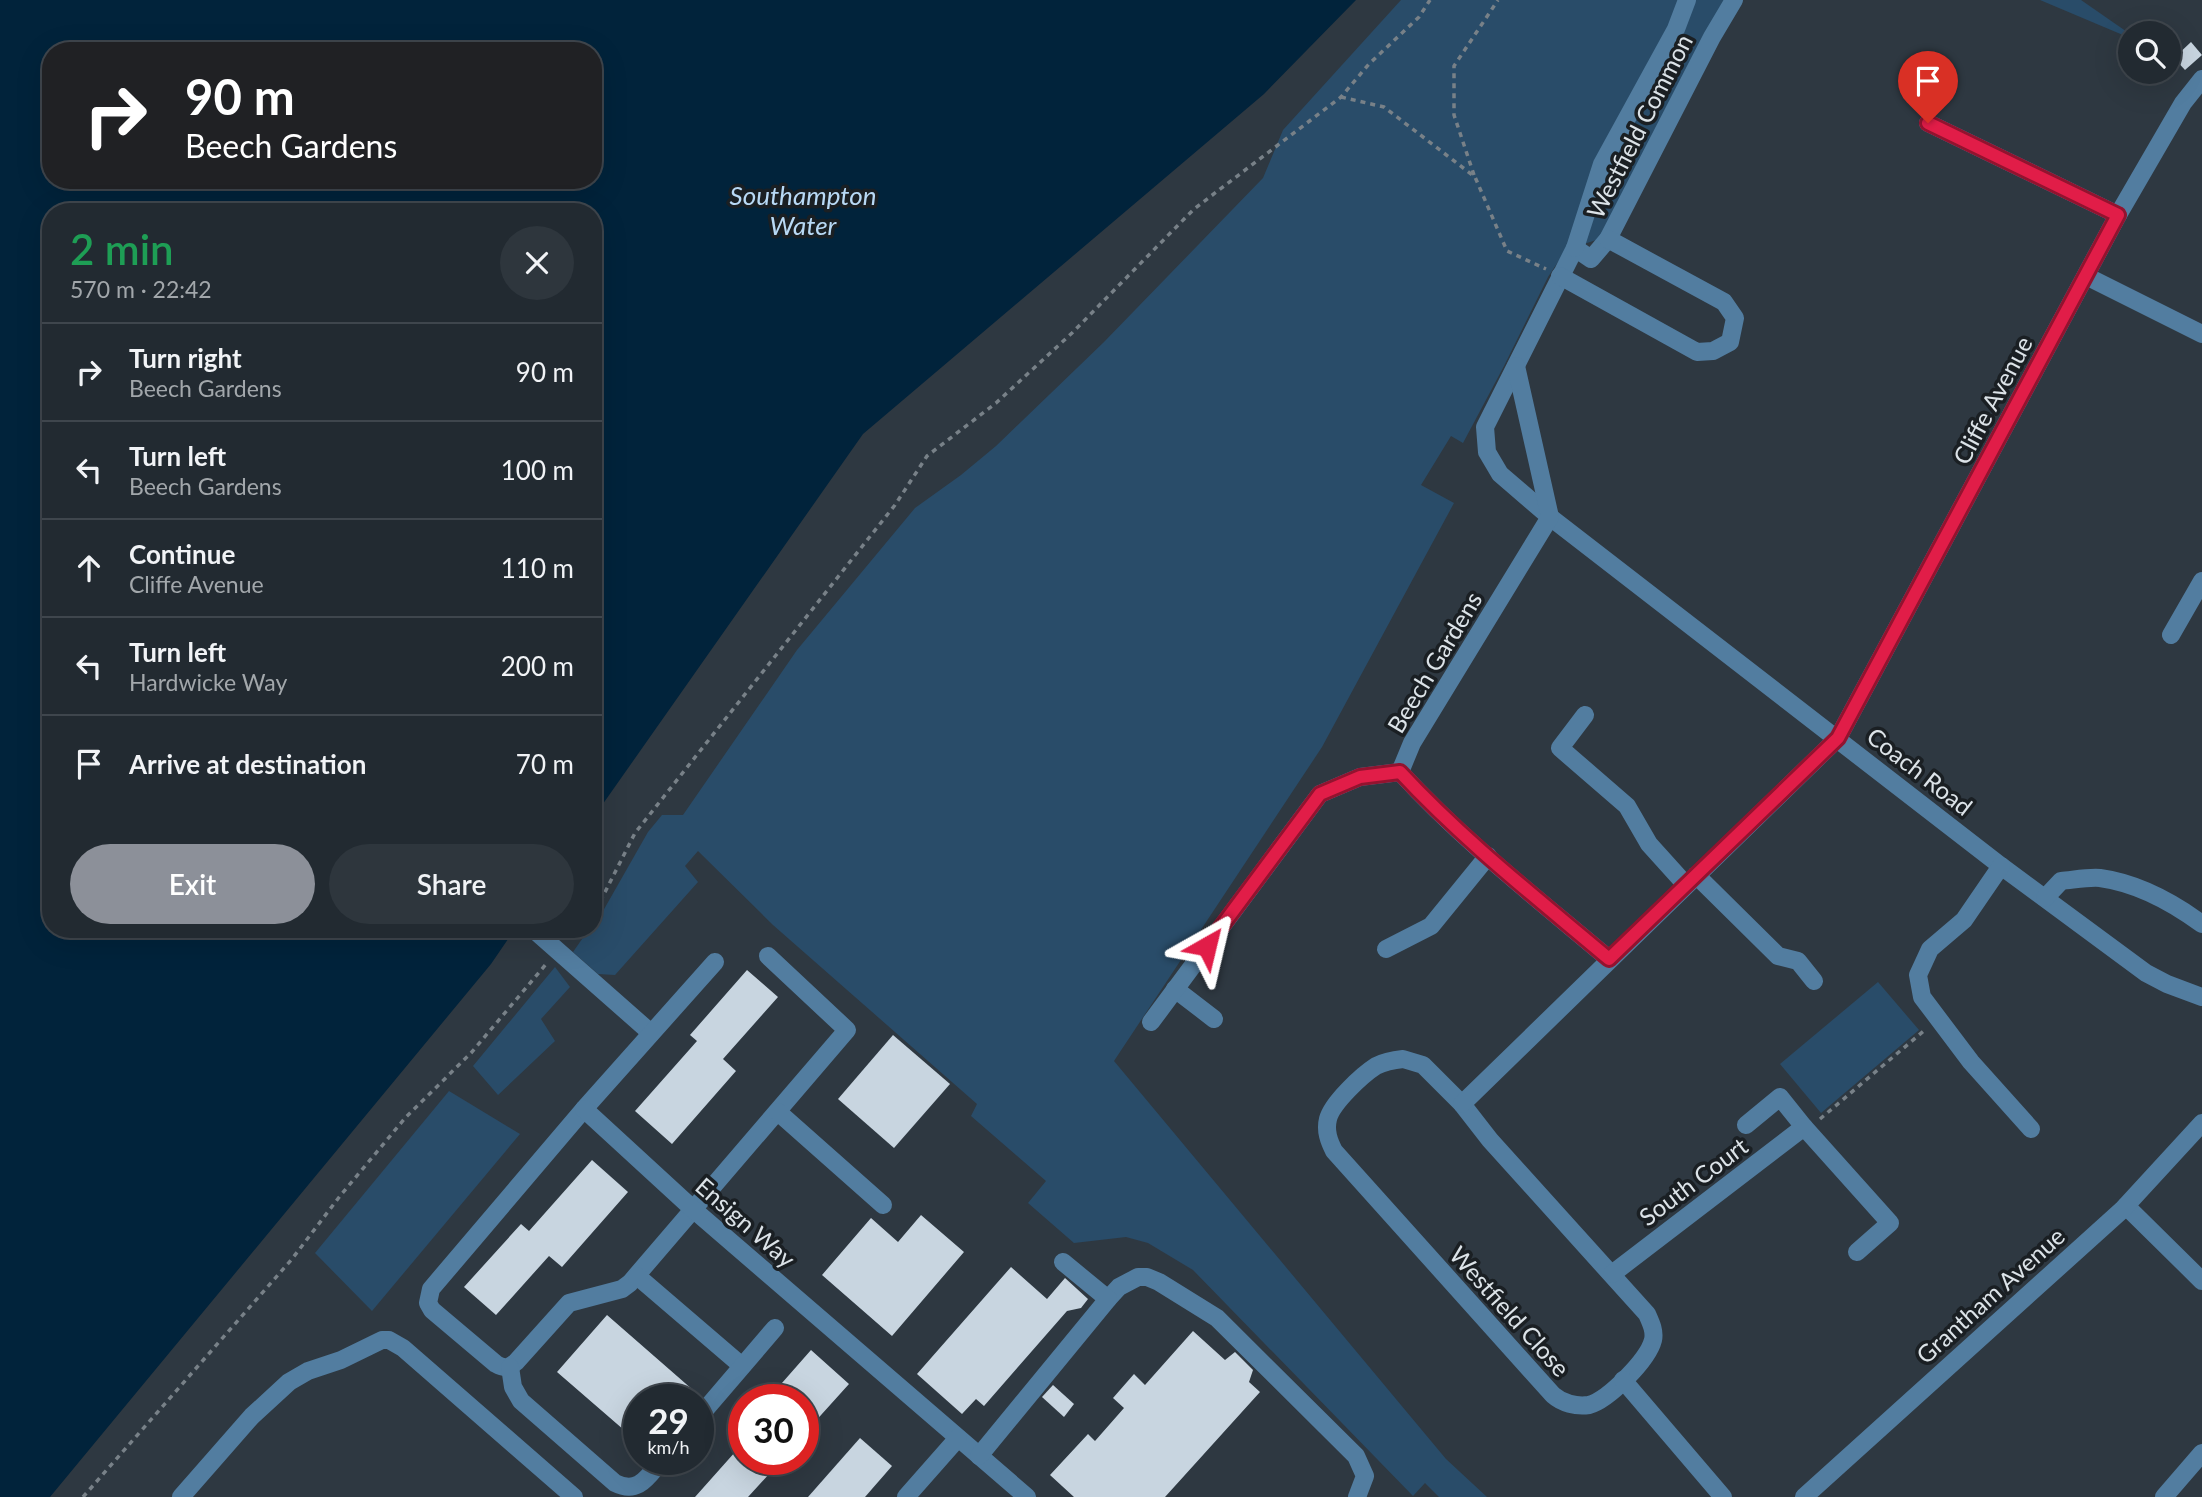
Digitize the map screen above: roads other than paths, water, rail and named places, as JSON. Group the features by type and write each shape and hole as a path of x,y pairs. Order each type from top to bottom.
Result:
{"street":[{"name":"Westfield Common","path":"1485,427 1575,248 1601,164 1676,29 1687,0"},
{"name":"Westfield Common","path":"1575,248 1591,259 1608,239 1712,37 1734,0"},
{"name":"Cliffe Avenue","path":"1838,738 2118,215 2198,84"},
{"path":"1928,123 2118,215"},
{"name":"Westfield Common","path":"1560,276 1697,352 1713,351 1730,342 1735,318 1724,302 1608,239"},
{"path":"2086,276 2202,334"},
{"path":"1516,366 1550,517"},
{"name":"Coach Road","path":"1485,427 1488,453 1500,474 1550,517 2001,866 2146,973 2202,997"},
{"name":"Beech Gardens","path":"1550,517 1412,743 1400,772 1423,797 1488,856 1609,959"},
{"path":"2171,635 2202,581"},
{"path":"1586,715 1560,748 1627,806 1649,844 1777,956 1798,961 1814,981"},
{"path":"1462,1104 1838,738"},
{"path":"1151,1022 1320,794 1360,777 1400,772"},
{"path":"1387,949 1431,926 1488,856"},
{"path":"2001,866 1964,920 1930,949 1917,975 1922,997 1971,1062 2031,1129"},
{"path":"2045,898 2061,881 2098,878 2126,884 2175,904 2202,923"},
{"path":"543,938 651,1033"},
{"path":"715,962 584,1109 428,1294 428,1303 438,1315 503,1368 510,1367 569,1303 622,1289 637,1276 848,1030 768,957"},
{"path":"1175,989 1214,1019"},
{"name":"Westfield Close","path":"1395,1060 1411,1060 1423,1065 1462,1104 1490,1140 1647,1314 1653,1328 1653,1341 1646,1355 1623,1380 1588,1405 1566,1403 1553,1395 1334,1151 1327,1137 1327,1120 1337,1103 1377,1066 1395,1060"},
{"name":"South Court","path":"1746,1125 1780,1097 1890,1223 1857,1252"},
{"name":"Ensign Way","path":"584,1109 694,1210 1027,1497"},
{"path":"778,1112 883,1205"},
{"name":"Grantham Avenue","path":"1804,1497 2126,1206 2202,1123"},
{"name":"South Court","path":"1612,1274 1806,1128"},
{"path":"2126,1206 2202,1281"},
{"path":"1063,1262 1108,1300"},
{"path":"637,1276 742,1366"},
{"path":"979,1456 1119,1287 1138,1277 1147,1277 1223,1322 1356,1456 1365,1476 1357,1497"},
{"path":"714,1399 775,1328"},
{"path":"181,1497 262,1405 289,1382 308,1371 341,1360 374,1341 382,1340 396,1342 574,1497"},
{"path":"510,1367 513,1387 521,1401 615,1483 624,1488 632,1488 648,1475"},
{"path":"1623,1380 1723,1497"},
{"path":"906,1497 958,1438"},
{"path":"2164,1497 2202,1453"}],"water":[{"name":"Southampton Water","path":"0,0 1356,0 1264,94 863,434 602,805 602,203 42,203 42,938 509,938 491,964 50,1497 0,1497"}]}
